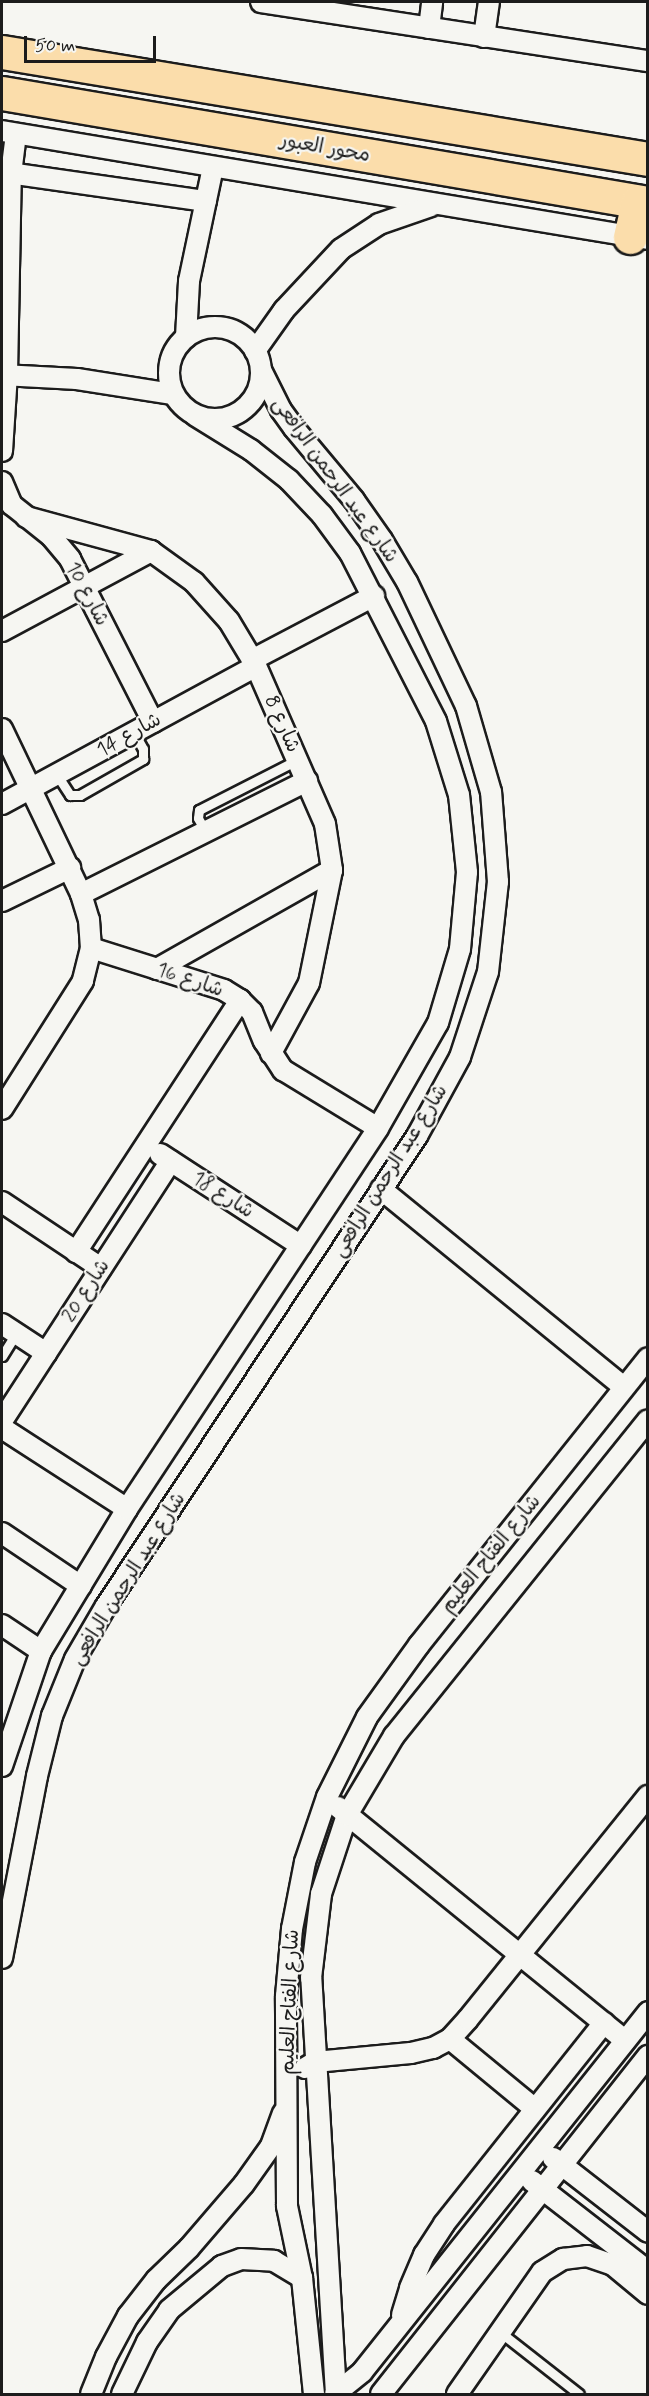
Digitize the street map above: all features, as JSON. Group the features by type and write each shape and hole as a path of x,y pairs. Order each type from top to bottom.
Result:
{"highway":[{"path":"2,52 648,159"},
{"name":"محور العبور","path":"2,93 643,202"},
{"path":"639,238 643,202"}],"street":[{"path":"261,2 648,62"},
{"path":"429,28 432,2"},
{"path":"484,37 489,2"},
{"path":"2,451 6,173 9,133 434,206 639,238"},
{"path":"186,337 189,281 213,167"},
{"path":"6,173 206,201"},
{"path":"258,360 242,336 224,328 210,327 186,337 175,349 169,363 169,379 173,394 183,407 196,416 209,420 236,415 255,396 258,360 284,310 341,249 380,224 434,206"},
{"name":"شارع عبد الرحمن الرافعى","path":"2,1958 37,1776 52,1716 75,1659 120,1585 417,1136 460,1057 488,972 498,882 491,792 466,706 407,582 354,500 280,410 258,360"},
{"path":"4,374 76,379 173,394"},
{"name":"شارع عبد الرحمن الرافعى","path":"2,1766 41,1651 127,1509 378,1128 438,1023 460,949 467,872 459,795 436,721 374,596 350,554 322,514 289,480 251,450 196,416"},
{"name":"شارع 10","path":"2,482 12,505 57,544 70,559 153,722"},
{"name":"شارع 8","path":"26,517 151,551 194,582 229,621 254,663 325,824 332,870 309,982 271,1053"},
{"path":"2,631 151,551"},
{"name":"شارع 14","path":"2,804 153,722 374,596"},
{"path":"2,729 81,894 89,920 91,948 84,981 2,1109"},
{"path":"81,894 307,781"},
{"path":"2,901 69,868"},
{"path":"157,969 332,870"},
{"name":"شارع 16","path":"91,948 224,990 240,1000 252,1012 271,1053 283,1070 378,1128"},
{"name":"شارع 20","path":"76,1252 240,1000"},
{"name":"شارع 18","path":"146,1145 301,1246"},
{"name":"شارع 20","path":"2,1421 171,1161"},
{"path":"381,1189 624,1387"},
{"path":"2,1202 101,1268"},
{"path":"9,1329 46,1353"},
{"name":"شارع الفتاح العليم","path":"314,2394 302,2278 287,2206 286,1996 292,1929 305,1862 327,1797 366,1717 412,1654 624,1387 644,1369"},
{"name":"شارع الفتاح العليم","path":"336,2394 311,1978 321,1894 347,1815 394,1736 646,1424"},
{"path":"2,1428 127,1509"},
{"path":"2,1533 81,1586"},
{"path":"91,1568 120,1585"},
{"path":"2,1625 41,1651"},
{"path":"287,2079 315,2062 411,2054 433,2048 450,2038 648,1796"},
{"path":"327,1797 625,2040"},
{"path":"336,2394 362,2372 648,2012"},
{"path":"400,2323 410,2288 424,2255 444,2224 604,2023"},
{"path":"450,2038 535,2109"},
{"path":"381,2394 648,2056"},
{"path":"92,2394 106,2357 128,2316 156,2280 189,2248 244,2184 271,2145 288,2099"},
{"path":"518,2130 648,2232"},
{"path":"520,2172 648,2271"},
{"path":"457,2394 542,2272 563,2259 587,2256 613,2265 648,2294"},
{"path":"122,2394 147,2342 169,2310 222,2266 241,2259 274,2261 302,2278"}],"lane":[{"path":"57,775 66,791 74,796 120,773 143,759 143,748 134,732"},
{"path":"206,832 198,818 199,810 297,760"},
{"path":"2,1356 9,1329"},
{"path":"500,2332 579,2394"}]}
